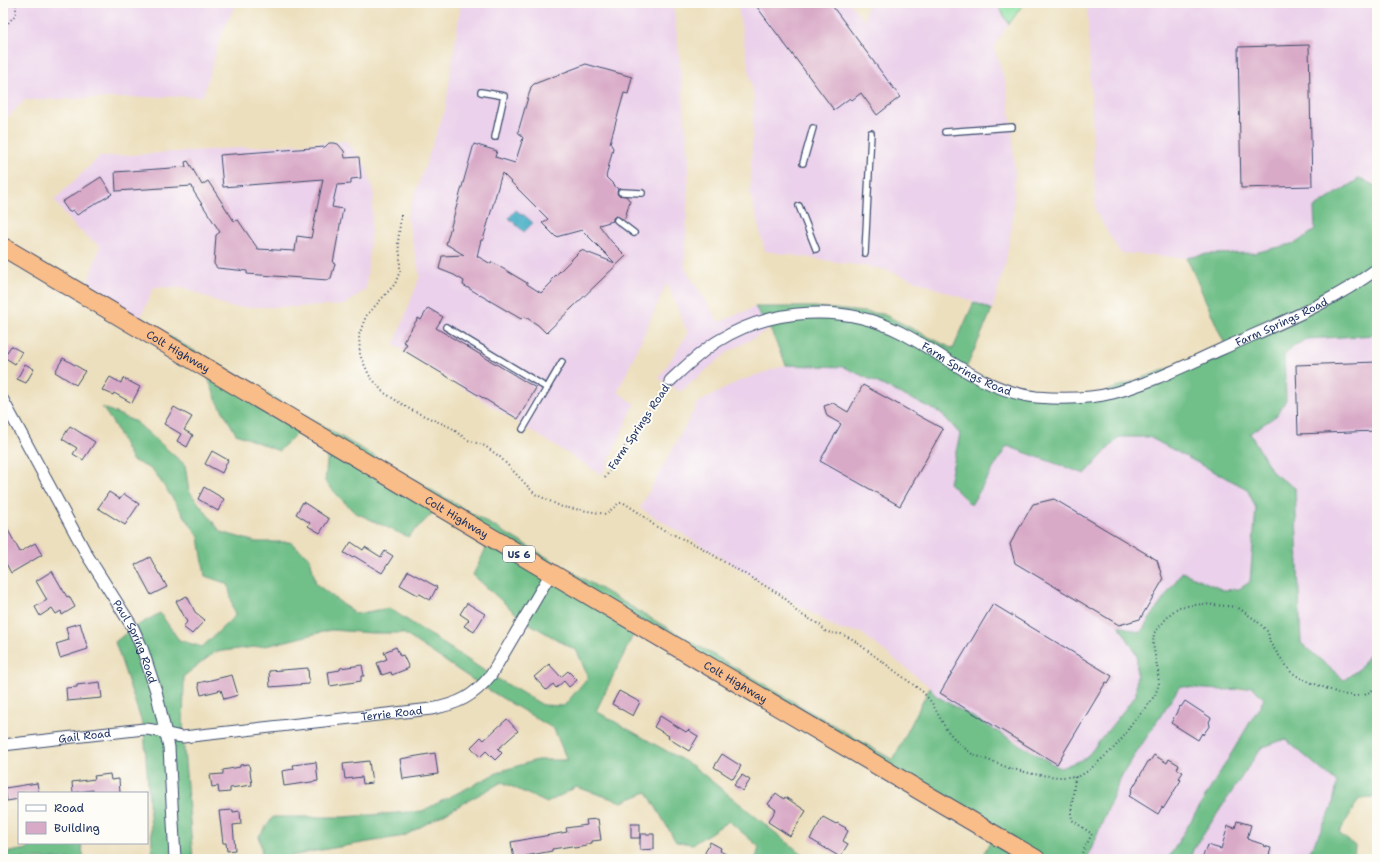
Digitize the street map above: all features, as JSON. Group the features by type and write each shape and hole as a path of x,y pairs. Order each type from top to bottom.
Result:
{"highway":[{"name":"Colt Highway","path":"3,247 1036,859"}],"street":[{"name":"Farm Springs Road","path":"670,381 695,358 717,342 735,332 772,318 789,315 825,313 857,316 880,323 901,332 982,380 1004,388 1034,396 1053,398 1091,397 1112,393 1150,381 1300,314 1342,292 1377,269"},
{"name":"Paul Spring Road","path":"3,400 87,555 133,628 150,670 166,733 170,760 176,859"},
{"name":"Terrie Road","path":"166,733 183,737 431,709 460,701 477,690 491,675 551,573"},
{"name":"Gail Road","path":"3,745 144,729 154,729 166,733"}],"lane":[{"path":"481,92 504,96 495,138"},
{"path":"945,132 1012,127"},
{"path":"803,163 813,128"},
{"path":"865,253 871,133"},
{"path":"621,192 642,193"},
{"path":"799,206 816,249"},
{"path":"617,220 634,233"},
{"path":"446,327 547,388"},
{"path":"523,429 562,362"}],"path":[{"path":"3,29 16,14 16,3"},
{"path":"401,214 398,243 400,271 395,284 366,316 359,335 360,355 369,375 383,392 411,410 452,428 468,440 485,446 500,457 535,494 562,507 606,514 619,503 624,503 642,514 655,526 702,548 779,594 797,612 820,625 825,631 831,634 840,634 852,639 923,692 932,703 946,729 958,743 972,754 1009,768 1033,774 1058,777 1078,777 1088,771 1113,749 1155,695 1159,684 1153,644 1154,633 1171,613 1179,607 1203,604 1237,607 1257,621 1268,632 1270,643 1291,672 1302,679 1341,694 1354,696 1365,694 1377,687"},
{"name":"Farm Springs Road","path":"605,478 652,404 670,381"},
{"path":"1075,777 1071,813 1072,820 1092,834 1081,855 1082,859"}],"shaded area":[{"path":"3,3 236,3 221,36 203,96 25,100 3,122"},
{"path":"461,3 673,3 689,159 685,268 719,322 755,307 770,329 728,352 680,392 659,378 688,333 667,283 618,392 635,404 602,475 394,345 420,276 407,216 445,110"},
{"path":"737,3 850,3 864,21 867,3 997,3 1009,24 994,47 1006,84 1012,127 1015,172 1013,217 1006,261 992,310 883,269 765,251 750,193 754,98"},
{"path":"1087,3 1377,3 1377,187 1360,178 1314,208 1315,230 1296,243 1254,253 1207,254 1187,258 1120,253 1096,212"},
{"path":"346,141 366,165 374,194 366,289 345,305 302,307 230,307 185,288 154,287 140,319 88,281 100,246 76,228 54,200 99,157"},
{"path":"1377,335 1377,642 1359,669 1344,681 1301,643 1295,488 1273,473 1250,433 1276,416 1286,400 1284,355 1292,347 1307,339"},
{"path":"786,365 844,367 941,413 960,434 949,483 971,505 1007,446 1085,474 1119,437 1149,437 1247,489 1256,508 1250,582 1239,589 1223,590 1182,572 1140,633 1120,626 1137,655 1136,695 1086,758 1060,768 935,695 930,687 860,632 840,630 640,508 698,403 739,381"},
{"path":"1180,686 1200,689 1241,690 1252,686 1264,698 1168,859 1087,859 1122,775"},
{"path":"1285,739 1337,783 1332,808 1306,859 1190,859 1193,850 1261,748"}],"green space":[{"path":"997,3 1024,3 1009,24"},
{"path":"1360,178 1377,187 1377,335 1307,339 1292,347 1284,356 1286,400 1276,416 1250,433 1273,473 1295,488 1301,643 1344,680 1359,669 1377,642 1377,793 1373,798 1359,799 1339,833 1355,846 1354,859 1306,859 1332,808 1337,783 1285,739 1261,748 1193,850 1190,859 1168,859 1264,699 1252,686 1226,690 1180,686 1122,775 1087,859 980,859 995,835 638,625 596,711 693,766 808,859 756,859 759,847 729,821 693,844 676,842 647,792 622,802 576,787 547,803 502,782 404,836 278,859 263,859 259,836 273,817 344,817 422,811 501,771 537,760 567,760 554,729 482,686 403,633 372,633 331,630 270,645 215,652 184,676 183,737 193,859 153,859 144,729 115,642 133,628 160,613 179,640 202,647 235,616 228,584 205,576 199,537 153,470 132,460 115,426 102,407 136,422 185,465 189,491 221,532 256,542 290,542 310,558 316,584 356,614 389,608 491,675 543,705 564,706 588,677 577,651 523,620 473,575 491,538 439,507 408,537 354,512 325,482 329,441 304,426 279,451 236,434 216,399 204,367 140,319 893,760 930,687 935,695 1060,768 1086,758 1136,695 1137,655 1119,625 1140,633 1182,572 1223,590 1239,589 1250,582 1256,508 1247,489 1149,437 1119,437 1085,474 1007,446 971,505 949,483 960,434 941,413 844,367 786,365 770,329 755,307 815,307 883,314 953,349 974,302 992,310 965,371 1016,393 1091,397 1226,347 1187,258 1207,254 1254,253 1296,243 1315,230 1314,208"},
{"path":"34,844 81,844 84,859 3,859 3,853 27,849"}],"water":[{"path":"516,210 533,223 524,232 509,218"}],"building":[{"path":"754,3 830,3 900,97 877,115 861,93 852,100 850,98 834,110"},
{"path":"1309,45 1312,186 1241,188 1238,47"},
{"path":"586,64 632,77 628,94 624,93 610,143 613,148 606,177 618,189 618,195 626,196 630,201 625,218 622,219 616,216 613,218 613,221 599,225 611,241 626,256 546,333 538,325 524,316 521,319 463,285 464,281 439,269 442,256 464,255 446,244 474,144 497,151 495,157 515,163 523,138 518,132 531,87 534,84","holes":["502,173 548,219 542,223 556,237 582,230 615,263 581,250 551,280 552,282 541,293 492,262 491,264 477,256"]},
{"path":"329,143 338,144 344,151 345,158 359,157 361,178 351,179 351,184 337,185 332,207 343,209 333,263 335,264 331,278 328,280 247,274 247,271 217,268 214,264 216,235 220,232 194,192 192,186 116,191 115,172 186,167 185,162 188,161 202,185 208,181 234,221 238,220 258,249 295,251 297,236 311,238 323,179 223,187 220,155 325,147"},
{"path":"101,177 112,194 77,215 73,210 69,212 62,202"},
{"path":"428,308 443,317 436,328 536,388 518,419 403,350 407,344 403,342 418,318 421,320"},
{"path":"11,346 22,352 15,364 4,357"},
{"path":"63,358 85,371 76,385 55,372"},
{"path":"1377,362 1377,431 1298,434 1296,365"},
{"path":"25,364 34,369 26,383 17,379"},
{"path":"110,377 121,383 123,378 140,387 132,403 114,393 113,395 102,390"},
{"path":"863,385 943,429 900,506 820,461 841,424 827,416 824,406 833,403 848,412"},
{"path":"174,407 192,417 184,430 193,435 187,447 177,441 181,434 164,424"},
{"path":"70,426 95,442 83,460 73,454 77,448 62,439"},
{"path":"212,451 228,460 222,473 205,464"},
{"path":"204,487 224,499 218,511 198,499"},
{"path":"109,492 120,499 124,494 139,504 125,525 98,508"},
{"path":"1054,499 1157,560 1163,580 1140,619 1119,625 1015,563 1010,544 1033,504"},
{"path":"303,502 329,519 320,533 308,526 310,523 296,514"},
{"path":"3,521 20,552 35,543 42,555 11,573 3,558"},
{"path":"351,542 363,550 365,547 381,557 385,551 393,556 382,573 354,556 353,558 344,553"},
{"path":"150,557 167,587 151,595 135,565"},
{"path":"52,571 67,597 69,596 75,607 62,615 61,611 56,614 52,608 40,616 35,607 47,600 36,581"},
{"path":"408,571 437,587 430,600 400,585"},
{"path":"187,596 195,612 205,620 192,634 183,627 187,622 176,601"},
{"path":"467,603 485,614 474,632 464,626 469,620 460,614"},
{"path":"993,604 1112,676 1108,683 1106,682 1057,764 940,693"},
{"path":"80,623 88,649 60,658 56,644 69,640 66,627"},
{"path":"396,647 400,656 403,655 409,668 392,675 391,672 382,675 377,663 387,659 384,652"},
{"path":"549,664 561,677 568,671 577,680 569,687 564,681 556,688 553,684 546,690 534,677"},
{"path":"362,665 364,676 361,676 361,681 330,686 328,672 340,670 340,668"},
{"path":"308,668 309,684 270,687 269,671"},
{"path":"232,675 238,695 224,699 221,690 201,695 198,683"},
{"path":"100,682 102,698 67,701 66,688"},
{"path":"619,691 640,702 633,716 612,704"},
{"path":"1185,701 1211,718 1209,722 1210,725 1203,735 1202,733 1198,740 1171,723 1180,706 1181,707"},
{"path":"660,716 686,732 688,730 698,736 689,751 654,727"},
{"path":"507,719 518,731 498,749 502,753 495,760 486,751 480,757 471,747 481,737 484,740"},
{"path":"435,753 438,774 403,779 400,759"},
{"path":"722,754 741,766 733,779 714,767"},
{"path":"1154,755 1167,763 1169,759 1179,765 1177,769 1183,772 1179,778 1181,780 1163,809 1162,807 1158,814 1129,796 1149,760 1150,761"},
{"path":"369,761 372,783 363,784 362,777 345,779 343,764"},
{"path":"316,762 318,781 284,786 282,771 294,769 293,765"},
{"path":"249,764 252,785 230,788 230,792 219,793 218,786 212,787 210,775 223,774 223,770"},
{"path":"110,774 111,780 119,779 120,792 93,792 93,790 73,792 72,782 95,779 94,776"},
{"path":"742,775 750,780 743,791 734,785"},
{"path":"37,783 39,792 18,792 18,799 7,801 5,788"},
{"path":"776,793 784,799 785,797 806,811 790,836 768,822 776,810 768,804"},
{"path":"233,810 233,812 240,811 241,824 233,825 235,850 227,851 226,843 223,843 219,811"},
{"path":"823,817 846,828 845,829 848,831 843,841 848,844 840,857 810,839"},
{"path":"598,819 601,840 592,841 592,843 586,844 587,846 574,848 572,846 552,849 552,851 526,856 527,859 514,859 511,842 567,832 566,828 587,825 586,820"},
{"path":"1237,821 1251,825 1247,839 1271,848 1268,859 1202,859 1207,845 1221,849 1228,826 1235,828"},
{"path":"631,824 640,824 640,838 631,838"},
{"path":"640,834 654,834 654,849 640,850"},
{"path":"710,842 721,848 720,851 735,859 713,859 704,855"}]}
